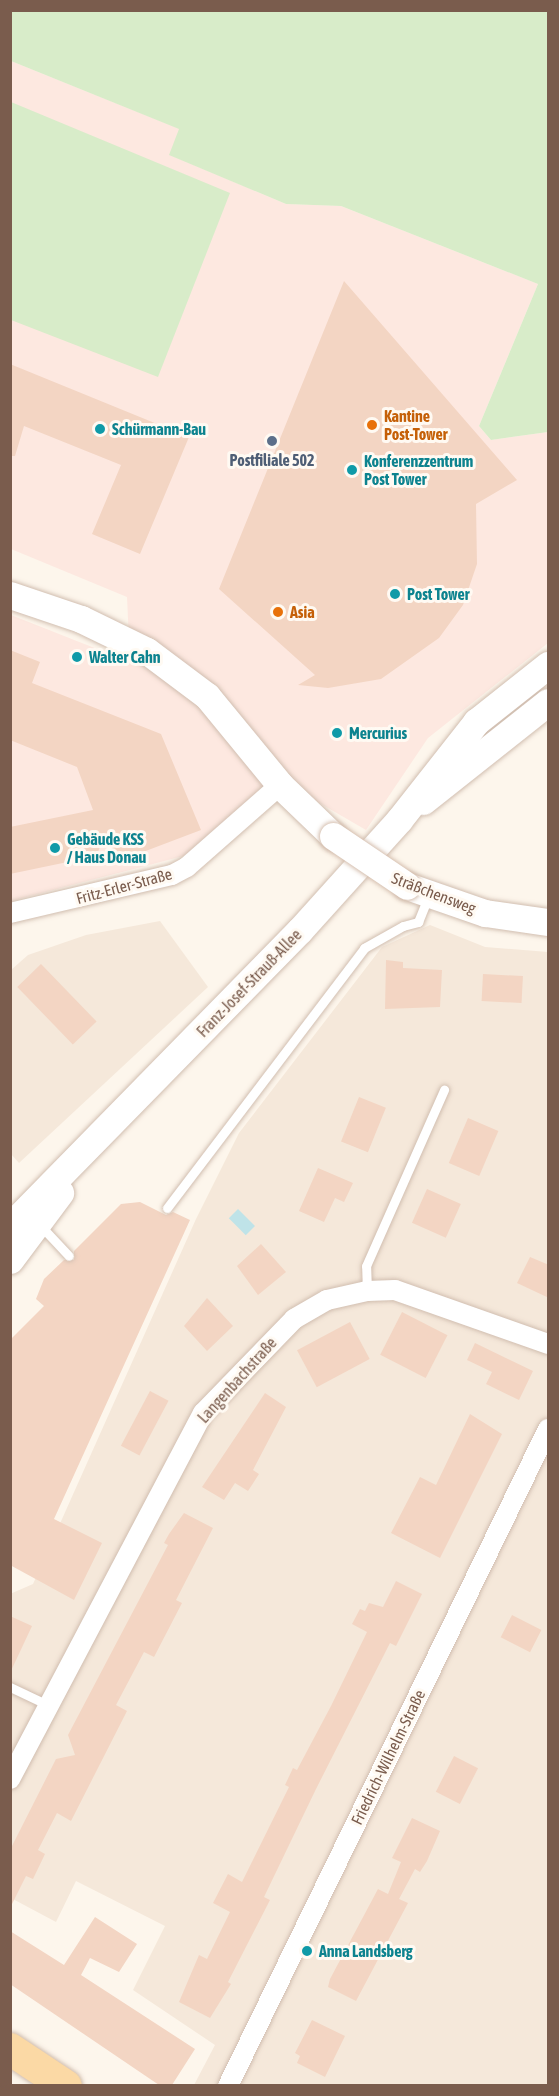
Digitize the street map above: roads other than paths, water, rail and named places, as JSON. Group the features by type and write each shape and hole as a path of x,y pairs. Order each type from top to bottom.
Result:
{"main road":[{"name":"Sträßchensweg","path":"10,595 81,619 147,651 207,696 280,785 333,836 418,891 485,913 549,922"},
{"name":"Franz-Josef-Strauß-Allee","path":"10,1226 300,930 399,820 476,722 549,665"},
{"name":"Franz-Josef-Strauß-Allee","path":"399,820 549,702"},
{"name":"Franz-Josef-Strauß-Allee","path":"10,1205 94,1142"},
{"name":"Franz-Josef-Strauß-Allee","path":"10,1260 39,1224 94,1142"},
{"path":"10,2049 66,2085"}],"street":[{"name":"Fritz-Erler-Straße","path":"10,913 172,875 188,867 280,785"},
{"name":"Langenbachstraße","path":"10,1779 203,1413 294,1319 327,1300 368,1291 424,1297 549,1344"},
{"name":"Friedrich-Wilhelm-Straße","path":"228,2085 549,1429"}],"lane":[{"path":"167,1208 364,948 403,926 418,922 418,891"},
{"path":"368,1291 366,1266 444,1090"},
{"path":"39,1224 69,1256"},
{"path":"10,1687 48,1705"}],"water":[{"path":"238,1209 255,1226 246,1235 229,1218"}],"place":[{"name":"Kantine Post-Tower","path":"372,425"},
{"name":"Schürmann-Bau","path":"100,429"},
{"name":"Postfiliale 502","path":"272,441"},
{"name":"Konferenzzentrum Post Tower","path":"352,470"},
{"name":"Post Tower","path":"395,594"},
{"name":"Asia","path":"278,612"},
{"name":"Walter Cahn","path":"77,657"},
{"name":"Mercurius","path":"337,733"},
{"name":"Gebäude KSS / Haus Donau","path":"55,848"},
{"name":"Anna Landsberg","path":"307,1951"}]}
